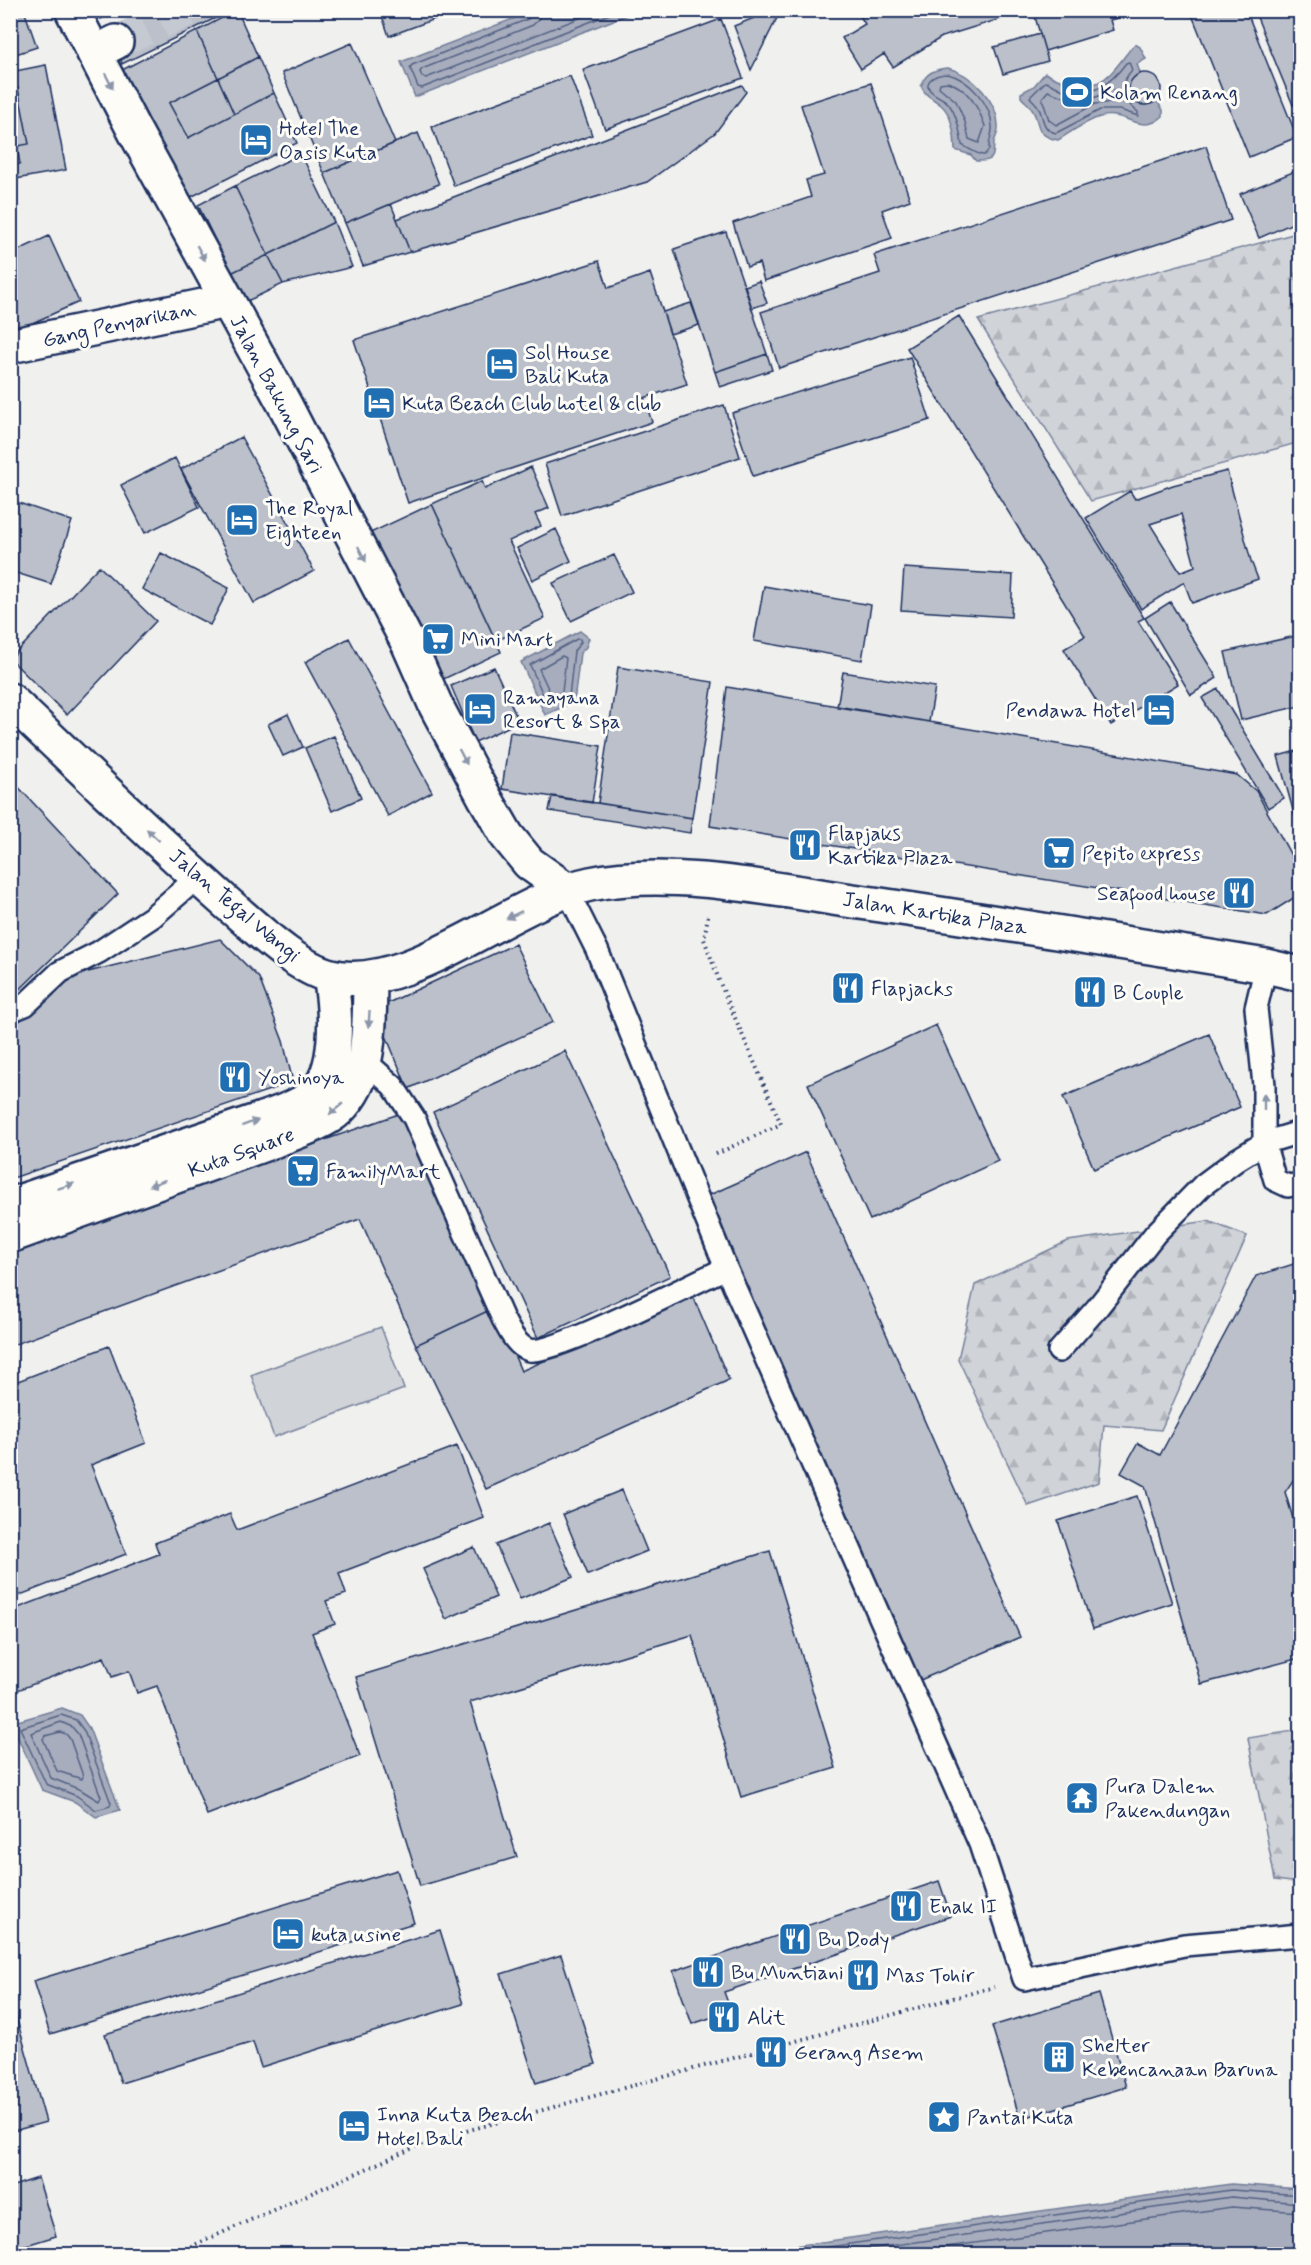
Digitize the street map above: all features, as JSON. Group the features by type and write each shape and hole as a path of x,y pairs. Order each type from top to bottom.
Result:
{"main road":[{"name":"Jalan Bakung Sari","path":"72,10 105,47 227,302 286,407 409,645 436,706 501,827 529,863 567,890"},
{"name":"Gang Penyarikan","path":"10,346 227,302"},
{"name":"Jalan Tegal Wangi","path":"10,700 198,877 282,949 330,976 370,978 406,968 567,890"},
{"name":"Jalan Kartika Plaza","path":"567,890 637,878 754,886 921,910 1266,966 1300,974"},
{"name":"Kuta Square","path":"10,1205 293,1108 311,1098 325,1080 333,1046 334,999 330,976"},
{"name":"Kuta Square","path":"10,1236 308,1127 338,1110 361,1077 369,1022 370,978"}],"lane":[{"path":"10,1011 26,1005 60,972 99,952 152,917 198,877"},
{"path":"567,890 597,950 726,1268 980,1844 1024,1979 1184,1946 1300,1935"},
{"path":"1266,966 1256,1008 1264,1085 1264,1143 1275,1180 1288,1186 1300,1184"},
{"path":"364,1060 393,1086 414,1118 503,1319 516,1341 527,1350 539,1351 580,1336 726,1268"},
{"path":"1059,1351 1097,1308 1155,1234 1203,1185 1238,1158 1264,1143 1300,1132"}],"path":[{"path":"685,1168 781,1124 720,983 704,939 715,883"},
{"path":"174,2254 429,2141 1024,1979"}],"green space":[{"path":"1300,232 1300,442 1091,501 978,320"},
{"path":"1208,1221 1247,1236 1161,1430 1104,1425 1099,1482 1028,1506 958,1359 975,1285 1068,1241"},
{"path":"381,1327 404,1389 274,1437 251,1375"},
{"path":"1300,1730 1300,1883 1275,1880 1248,1738"}],"water":[{"path":"533,11 637,11 415,97 401,62"},
{"name":"Kolam Renang","path":"1135,44 1140,47 1146,59 1137,64 1140,73 1133,79 1129,93 1135,103 1141,105 1157,101 1163,110 1163,116 1147,124 1117,116 1100,117 1058,140 1041,132 1034,113 1021,97 1021,93 1034,86 1045,73 1070,84 1095,84 1111,73"},
{"path":"948,68 975,83 994,109 998,131 990,159 976,161 971,155 955,150 948,114 941,105 925,93 921,86 931,72"},
{"path":"580,631 589,638 586,647 580,653 574,702 545,715 521,662"},
{"path":"62,1708 80,1715 89,1728 120,1810 96,1817 75,1802 42,1790 11,1723"},
{"path":"1231,2184 1300,2189 1300,2254 737,2254"}],"building":[{"path":"10,10 24,10 37,47 10,56"},
{"path":"97,10 118,10 101,19"},
{"path":"152,10 232,10 122,64 116,42 107,33"},
{"path":"237,10 258,57 218,78 197,31"},
{"path":"380,10 459,10 389,36"},
{"path":"774,10 781,10 751,70 734,26"},
{"path":"870,10 1029,10 942,37 893,67 884,54 861,69 842,38 865,24 860,16"},
{"path":"1033,10 1132,10 1133,14 1110,20 1113,30 1045,51"},
{"path":"1190,10 1246,10 1297,137 1249,157"},
{"path":"1254,10 1300,10 1300,102 1293,105"},
{"path":"721,19 743,78 605,129 583,70"},
{"path":"197,31 218,78 169,103 188,138 274,93 297,143 189,198 120,71"},
{"path":"1040,34 1048,61 1003,74 994,47"},
{"path":"352,43 395,143 324,173 282,73"},
{"path":"258,57 274,93 234,114 218,78"},
{"path":"46,65 66,170 10,180 10,166 20,164 17,146 29,144 18,88 10,90 10,72"},
{"path":"1145,73 1157,77 1161,89 1157,101 1145,105 1133,101 1129,89 1133,77"},
{"path":"570,76 592,135 454,186 432,127"},
{"path":"218,78 234,114 188,138 169,103"},
{"path":"871,83 910,200 882,210 892,238 764,281 759,263 747,267 733,223 811,197 806,180 824,175 801,105"},
{"path":"742,85 746,92 715,133 647,182 410,252 397,219"},
{"path":"18,88 29,144 17,146 20,164 10,166 10,90"},
{"path":"418,133 439,184 345,223 324,173"},
{"path":"1206,146 1231,220 779,368 761,312 880,273 874,255"},
{"path":"301,154 334,222 268,255 235,186"},
{"path":"1300,169 1300,220 1259,238 1240,194"},
{"path":"235,186 268,255 231,273 198,205"},
{"path":"391,204 410,252 363,266 345,223"},
{"path":"334,222 352,267 283,284 268,255"},
{"path":"726,232 767,354 715,372 674,249"},
{"path":"49,236 79,302 10,333 10,254"},
{"path":"268,255 283,284 245,302 231,273"},
{"path":"599,261 608,288 650,273 687,384 644,398 652,422 408,503 354,340"},
{"path":"759,281 767,303 752,308 745,286"},
{"path":"691,303 699,325 670,334 663,312"},
{"path":"959,316 1144,618 1138,621 1178,684 1111,725 1064,649 1085,636 907,348"},
{"path":"767,354 772,370 720,387 715,372"},
{"path":"910,357 930,420 753,476 732,413"},
{"path":"724,405 740,457 562,516 545,464"},
{"path":"241,437 314,571 254,603 181,469"},
{"path":"175,458 199,507 145,533 121,485"},
{"path":"531,467 549,508 535,514 541,526 509,541 545,618 496,641 432,504 482,481 485,489"},
{"path":"1227,471 1258,579 1192,603 1184,582 1141,609 1086,518 1130,491 1135,499 1173,485","holes":["1181,514 1195,566 1180,572 1150,524"]},
{"path":"10,500 72,521 51,584 10,571"},
{"path":"432,504 501,652 437,682 368,534"},
{"path":"556,529 571,561 532,580 517,548"},
{"path":"161,553 229,588 210,625 142,589"},
{"path":"614,555 632,592 571,621 553,583"},
{"path":"99,566 156,621 67,715 10,659"},
{"path":"904,568 1013,575 1011,617 901,610"},
{"path":"764,586 871,605 862,660 754,641"},
{"path":"1170,602 1217,678 1191,695 1145,618"},
{"path":"1300,635 1300,706 1241,720 1225,652"},
{"path":"349,638 432,792 388,816 305,662"},
{"path":"494,667 519,722 475,742 451,686"},
{"path":"618,667 713,682 692,818 598,803"},
{"path":"843,672 935,687 929,722 837,707"},
{"path":"727,687 1237,775 1256,791 1300,872 1300,894 1267,915 710,826"},
{"path":"1218,689 1284,798 1268,808 1202,698"},
{"path":"288,714 303,747 283,756 268,724"},
{"path":"510,732 601,746 592,803 502,789"},
{"path":"334,736 361,798 332,811 305,748"},
{"path":"1300,750 1300,820 1296,821 1278,756"},
{"path":"10,778 118,894 10,999"},
{"path":"552,796 692,818 690,833 549,811"},
{"path":"220,939 259,978 283,1041 293,1082 10,1179 10,1024 19,1021 40,1006 68,977"},
{"path":"515,944 553,1022 408,1089 375,1009"},
{"path":"936,1025 998,1161 870,1220 808,1084"},
{"path":"1209,1034 1240,1107 1094,1169 1063,1097"},
{"path":"565,1051 670,1276 538,1338 433,1112"},
{"path":"407,1111 494,1308 416,1345 360,1219 10,1346 10,1251"},
{"path":"806,1152 1020,1637 918,1681 705,1197"},
{"path":"1300,1262 1300,1470 1285,1492 1300,1541 1300,1658 1201,1684 1145,1486 1121,1473 1138,1443 1160,1455 1256,1276"},
{"path":"693,1296 729,1380 486,1489 416,1345 494,1308 521,1371"},
{"path":"109,1346 146,1443 91,1465 126,1554 10,1599 10,1430 16,1428 10,1413 10,1384"},
{"path":"457,1446 484,1518 339,1573 346,1594 326,1601 335,1624 312,1633 360,1756 207,1815 157,1686 137,1693 129,1671 112,1677 104,1657 10,1693 10,1611 159,1554 155,1543 230,1514 237,1530"},
{"path":"622,1490 647,1551 588,1575 563,1514"},
{"path":"1137,1496 1172,1603 1093,1629 1058,1521"},
{"path":"549,1523 573,1577 520,1599 496,1545"},
{"path":"474,1547 496,1597 446,1619 423,1569"},
{"path":"770,1551 836,1768 741,1797 692,1635 470,1702 517,1857 420,1886 356,1677"},
{"path":"397,1870 414,1923 50,2034 33,1981"},
{"path":"939,1881 951,1916 724,1992 731,2011 692,2024 673,1971"},
{"path":"440,1930 463,2004 261,2067 253,2042 121,2083 105,2034"},
{"path":"561,1955 596,2064 536,2083 501,1974"},
{"name":"Shelter Kebencanaan Baruna","path":"1099,1994 1126,2087 1020,2119 992,2026"},
{"path":"10,1995 46,2122 10,2132"},
{"path":"38,2178 56,2236 10,2250 10,2187"}],"tunnel":[{"path":"116,42 188,10"}],"place":[{"name":"Kolam Renang","path":"1077,92"},
{"name":"Hotel The Oasis Kuta","path":"256,140"},
{"name":"Sol House Bali Kuta","path":"502,364"},
{"name":"Kuta Beach Club hotel & club","path":"379,403"},
{"name":"The Royal Eighteen","path":"242,520"},
{"name":"Mini Mart","path":"438,639"},
{"name":"Ramayana Resort & Spa","path":"480,709"},
{"name":"Pendawa Hotel","path":"1159,710"},
{"name":"Flapjaks Kartika Plaza","path":"805,845"},
{"name":"Pepito express","path":"1059,853"},
{"name":"Seafood house","path":"1239,893"},
{"name":"Flapjacks","path":"848,988"},
{"name":"B Couple","path":"1090,992"},
{"name":"Yoshinoya","path":"235,1077"},
{"name":"FamilyMart","path":"303,1171"},
{"name":"Pura Dalem Pakendungan","path":"1082,1798"},
{"name":"Enak II","path":"906,1906"},
{"name":"kuta usine","path":"288,1934"},
{"name":"Bu Dody","path":"795,1939"},
{"name":"Bu Muntiani","path":"708,1972"},
{"name":"Mas Tohir","path":"863,1975"},
{"name":"Alit","path":"724,2017"},
{"name":"Gerang Asem","path":"771,2052"},
{"name":"Shelter Kebencanaan Baruna","path":"1059,2057"},
{"name":"Pantai Kuta","path":"944,2117"},
{"name":"Inna Kuta Beach Hotel Bali","path":"354,2126"}]}
